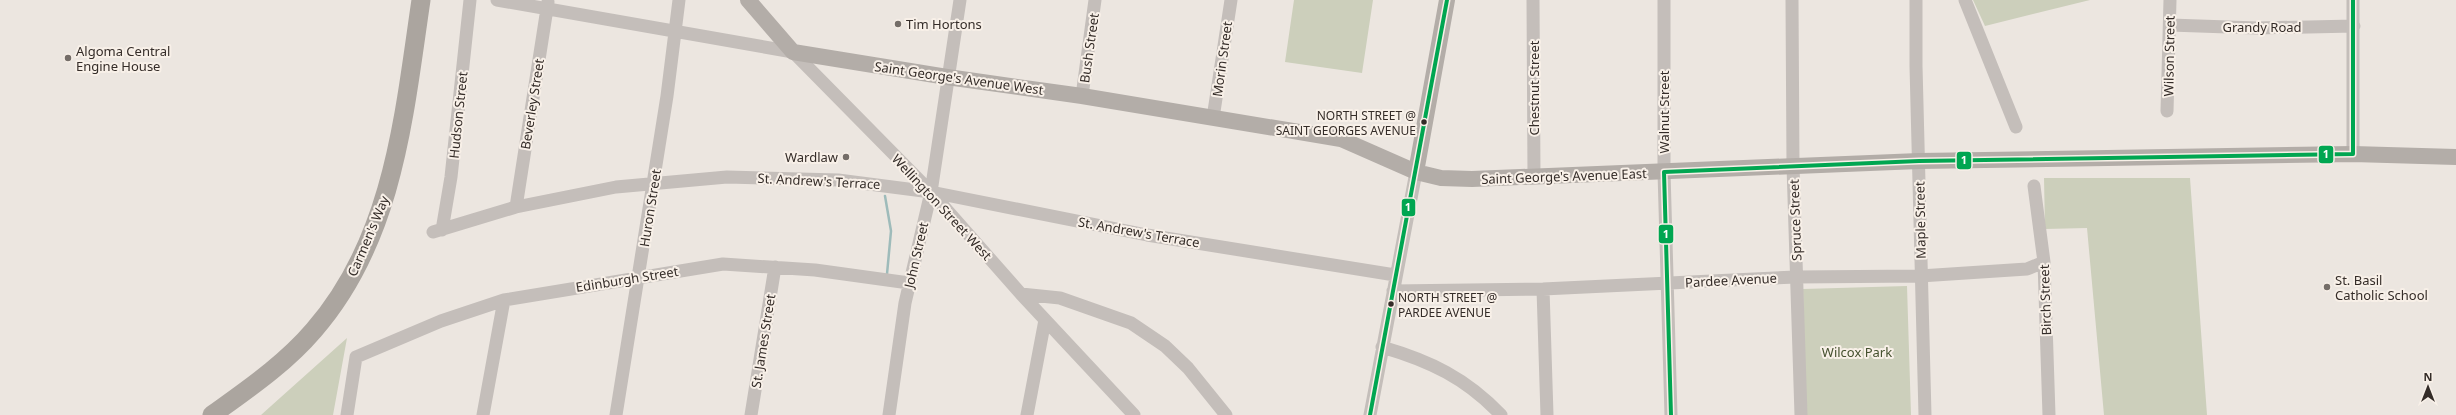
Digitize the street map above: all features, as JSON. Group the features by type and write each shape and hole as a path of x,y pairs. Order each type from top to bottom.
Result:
{"highway":[{"name":"Carmen's Way","path":"212,415 270,372 292,353 319,324 344,290 356,270 380,214 392,173 404,117 421,0"}],"main road":[{"name":"Wellington Street West","path":"748,0 793,52"},
{"path":"1416,172 1447,0"},
{"name":"Saint George's Avenue West","path":"793,52 947,77 1082,96 1341,140 1416,172"},
{"name":"Saint George's Avenue East","path":"1416,172 1441,178 1472,179 1919,161 2353,154 2456,157"}],"street":[{"name":"Hudson Street","path":"438,231 451,177 470,0"},
{"name":"Saint George's Avenue West","path":"497,0 548,4 674,31 793,52"},
{"name":"Huron Street","path":"616,415 639,277 679,0"},
{"name":"John Street","path":"889,415 909,282 931,192 947,77 960,0"},
{"name":"Bush Street","path":"1082,96 1095,0"},
{"name":"Morin Street","path":"1213,118 1231,0"},
{"name":"Chestnut Street","path":"1533,0 1534,176"},
{"name":"Walnut Street","path":"1664,0 1664,172 1671,415"},
{"name":"Spruce Street","path":"1792,0 1793,166 1801,415"},
{"name":"Maple Street","path":"1916,0 1920,276 1925,415"},
{"path":"1965,0 2016,127"},
{"name":"Wilson Street","path":"2167,111 2170,0"},
{"path":"2353,0 2353,154"},
{"name":"Beverley Street","path":"516,207 548,4"},
{"name":"Grandy Road","path":"2170,26 2257,28 2354,26"},
{"name":"Wellington Street West","path":"793,52 931,192 1021,294 1134,415"},
{"path":"1370,415 1395,275 1416,172"},
{"name":"St. Andrew's Terrace","path":"438,231 516,207 616,187 727,177 832,180 931,192 1147,235 1395,275"},
{"name":"Birch Street","path":"2034,186 2044,262 2049,415"},
{"path":"954,218 952,204 957,197"},
{"name":"Pardee Avenue","path":"1392,292 1543,289 1796,277 1920,276 2027,269 2044,262"},
{"name":"Edinburgh Street","path":"347,415 356,357 441,321 504,300 723,264 875,276 909,282"},
{"name":"St. James Street","path":"751,415 775,267"},
{"path":"1543,289 1547,415"},
{"path":"1021,294 1060,298 1131,323 1165,346 1188,368 1226,415"},
{"path":"483,415 504,300"},
{"path":"1027,415 1045,320"},
{"path":"1382,347 1418,357 1462,380 1484,397 1501,415"}],"green space":[{"path":"1294,0 1373,0 1362,73 1285,62"},
{"path":"1973,0 2090,0 1985,26"},
{"path":"2044,178 2190,178 2207,415 2104,415 2087,228 2045,229"},
{"name":"Wilcox Park","path":"1907,286 1911,415 1806,415 1803,289"},
{"path":"347,338 333,415 261,415 271,406"}],"waterway":[{"path":"885,196 891,231 887,274"}],"transit line":[{"name":"1","path":"1370,415 1447,0"},
{"name":"1","path":"1671,415 1664,172 1919,161 2353,154 2353,0"}],"place":[{"name":"Tim Hortons","path":"898,24"},
{"name":"Algoma Central Engine House","path":"68,58"},
{"name":"NORTH STREET @ SAINT GEORGES AVENUE","path":"1424,122"},
{"name":"Wardlaw","path":"846,157"},
{"name":"St. Basil Catholic School","path":"2327,287"},
{"name":"NORTH STREET @ PARDEE AVENUE","path":"1391,304"}]}
